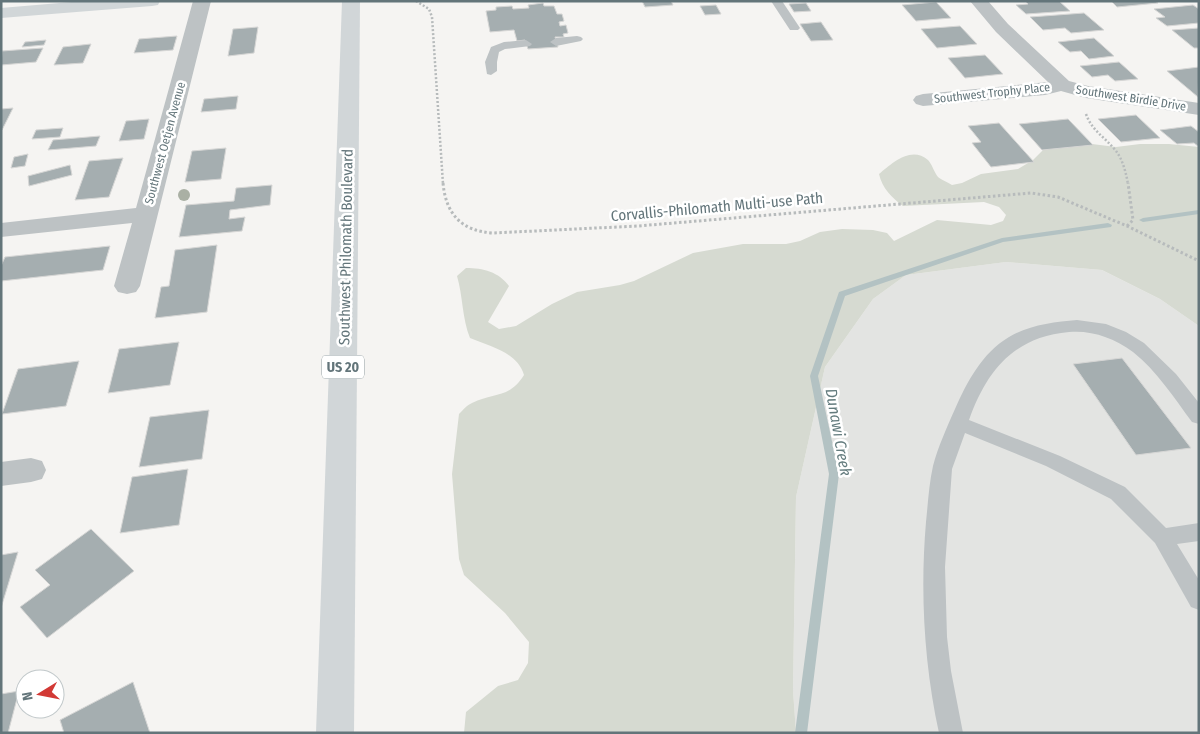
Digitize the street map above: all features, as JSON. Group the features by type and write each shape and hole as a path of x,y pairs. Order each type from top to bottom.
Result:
{"main road":[{"path":"1,13 64,5 152,1"},
{"name":"Southwest Philomath Boulevard","path":"335,733 351,1"}],"street":[{"name":"Southwest Oetjen Avenue","path":"127,286 202,1"},
{"name":"Southwest Birdie Drive","path":"978,1 1002,28 1062,85 1086,92 1199,109"},
{"name":"Southwest Trophy Place","path":"923,100 1062,85"},
{"path":"1,230 146,214"},
{"path":"1,474 31,470"}],"lane":[{"path":"776,1 794,28"},
{"path":"556,42 577,39"},
{"path":"491,70 489,58 494,50 505,45 526,44"},
{"path":"952,733 944,704 935,581 942,468 959,423 982,375 998,354 1017,338 1037,330 1076,325 1097,327 1113,332 1135,343 1164,373 1199,417"},
{"path":"959,423 1053,461 1118,493 1162,537 1199,600"},
{"path":"1162,537 1199,532"}],"path":[{"name":"Corvallis-Philomath Multi-use Path","path":"416,1 429,10 432,17 444,194 454,218 459,224 484,234 638,226 1031,193 1058,197 1127,226 1199,261"},
{"path":"1086,92 1083,101 1090,127 1111,145 1120,158 1126,179 1133,220 1127,226"}],"shaded area":[{"path":"1068,141 1116,147 1140,144 1169,144 1199,147 1199,326 1160,299 1102,270 1006,262 906,275 873,299 825,367 796,497 793,690 796,733 464,733 466,712 498,686 518,680 528,663 529,642 505,613 464,575 459,559 452,474 459,414 472,403 507,392 524,375 516,361 502,351 470,338 465,323 457,276 466,268 478,269 495,274 509,286 488,322 499,329 516,326 552,304 577,292 634,281 693,253 743,244 786,244 800,241 820,232 842,229 873,230 887,233 894,241 937,220 991,225 1003,221 1006,215 999,207 984,202 903,206 895,200 882,184 879,174 895,161 915,154 928,160 938,177 952,185 962,183 981,174 1018,169 1033,160 1047,146"},
{"path":"1006,262 1102,270 1160,299 1199,326 1199,733 796,733 793,690 796,497 825,367 873,299 906,275"}],"building":[{"path":"642,1 671,1 673,5 645,7"},
{"path":"1025,1 1059,1 1070,11 1026,14 1016,5 1028,4"},
{"path":"1111,1 1155,1 1158,3 1117,7"},
{"path":"936,2 951,18 916,21 902,5"},
{"path":"543,3 544,6 554,6 557,14 562,14 564,21 559,22 560,26 566,25 568,33 563,34 564,37 555,37 558,47 528,49 525,40 517,41 514,30 490,32 486,11 496,10 496,7 529,8 528,5"},
{"path":"806,3 811,11 794,12 789,4"},
{"path":"716,5 721,14 705,15 700,6"},
{"path":"1193,5 1199,9 1199,23 1167,26 1156,18 1165,17 1154,9"},
{"path":"1084,13 1104,30 1071,33 1065,28 1043,30 1030,17"},
{"path":"821,22 833,40 811,41 800,24"},
{"path":"960,26 977,44 937,48 921,29"},
{"path":"258,27 254,53 228,56 233,29"},
{"path":"1199,28 1199,48 1194,48 1172,30"},
{"path":"177,36 173,50 134,53 139,39"},
{"path":"1094,38 1114,56 1089,59 1081,51 1070,52 1058,42"},
{"path":"46,40 44,45 22,47 25,42"},
{"path":"91,44 83,63 54,65 63,47"},
{"path":"43,48 36,62 1,65 2,51"},
{"path":"985,55 1003,74 965,78 948,58"},
{"path":"1119,62 1138,79 1115,81 1108,75 1092,77 1080,66"},
{"path":"1199,67 1198,97 1167,71"},
{"path":"238,96 236,109 201,112 204,99"},
{"path":"13,108 2,130 1,130 1,109"},
{"path":"1136,115 1160,138 1121,142 1098,119"},
{"path":"149,119 144,139 119,141 126,121"},
{"path":"1068,119 1093,145 1042,150 1019,124"},
{"path":"999,123 1034,162 991,167 972,143 981,142 968,126"},
{"path":"1191,126 1199,132 1199,147 1194,143 1177,144 1160,130"},
{"path":"63,128 60,137 32,139 36,130"},
{"path":"100,136 96,146 48,150 53,140"},
{"path":"226,148 221,179 185,182 192,151"},
{"path":"28,154 25,166 11,168 14,157"},
{"path":"123,158 109,197 75,200 89,161"},
{"path":"70,165 72,175 29,186 28,176"},
{"path":"272,185 270,205 230,210 229,219 245,217 242,231 179,237 186,205 234,201 236,188"},
{"path":"217,245 207,312 155,318 161,287 169,286 175,250"},
{"path":"110,246 103,270 1,281 1,266 5,257"},
{"path":"179,342 170,385 108,393 119,349"},
{"path":"1122,358 1191,448 1136,455 1073,364"},
{"path":"79,361 66,406 2,414 18,369"},
{"path":"209,410 202,459 139,467 150,417"},
{"path":"188,469 179,525 120,533 132,477"},
{"path":"91,529 134,571 47,638 20,607 50,585 35,570"},
{"path":"18,552 1,608 1,555"},
{"path":"133,682 150,733 64,733 60,720"},
{"path":"15,692 15,706 8,733 1,733 1,694"}],"waterway":[{"name":"Dunawi Creek","path":"1143,220 1199,212"},
{"name":"Dunawi Creek","path":"801,733 834,474 814,376 842,294 1002,240 1108,225"}]}
